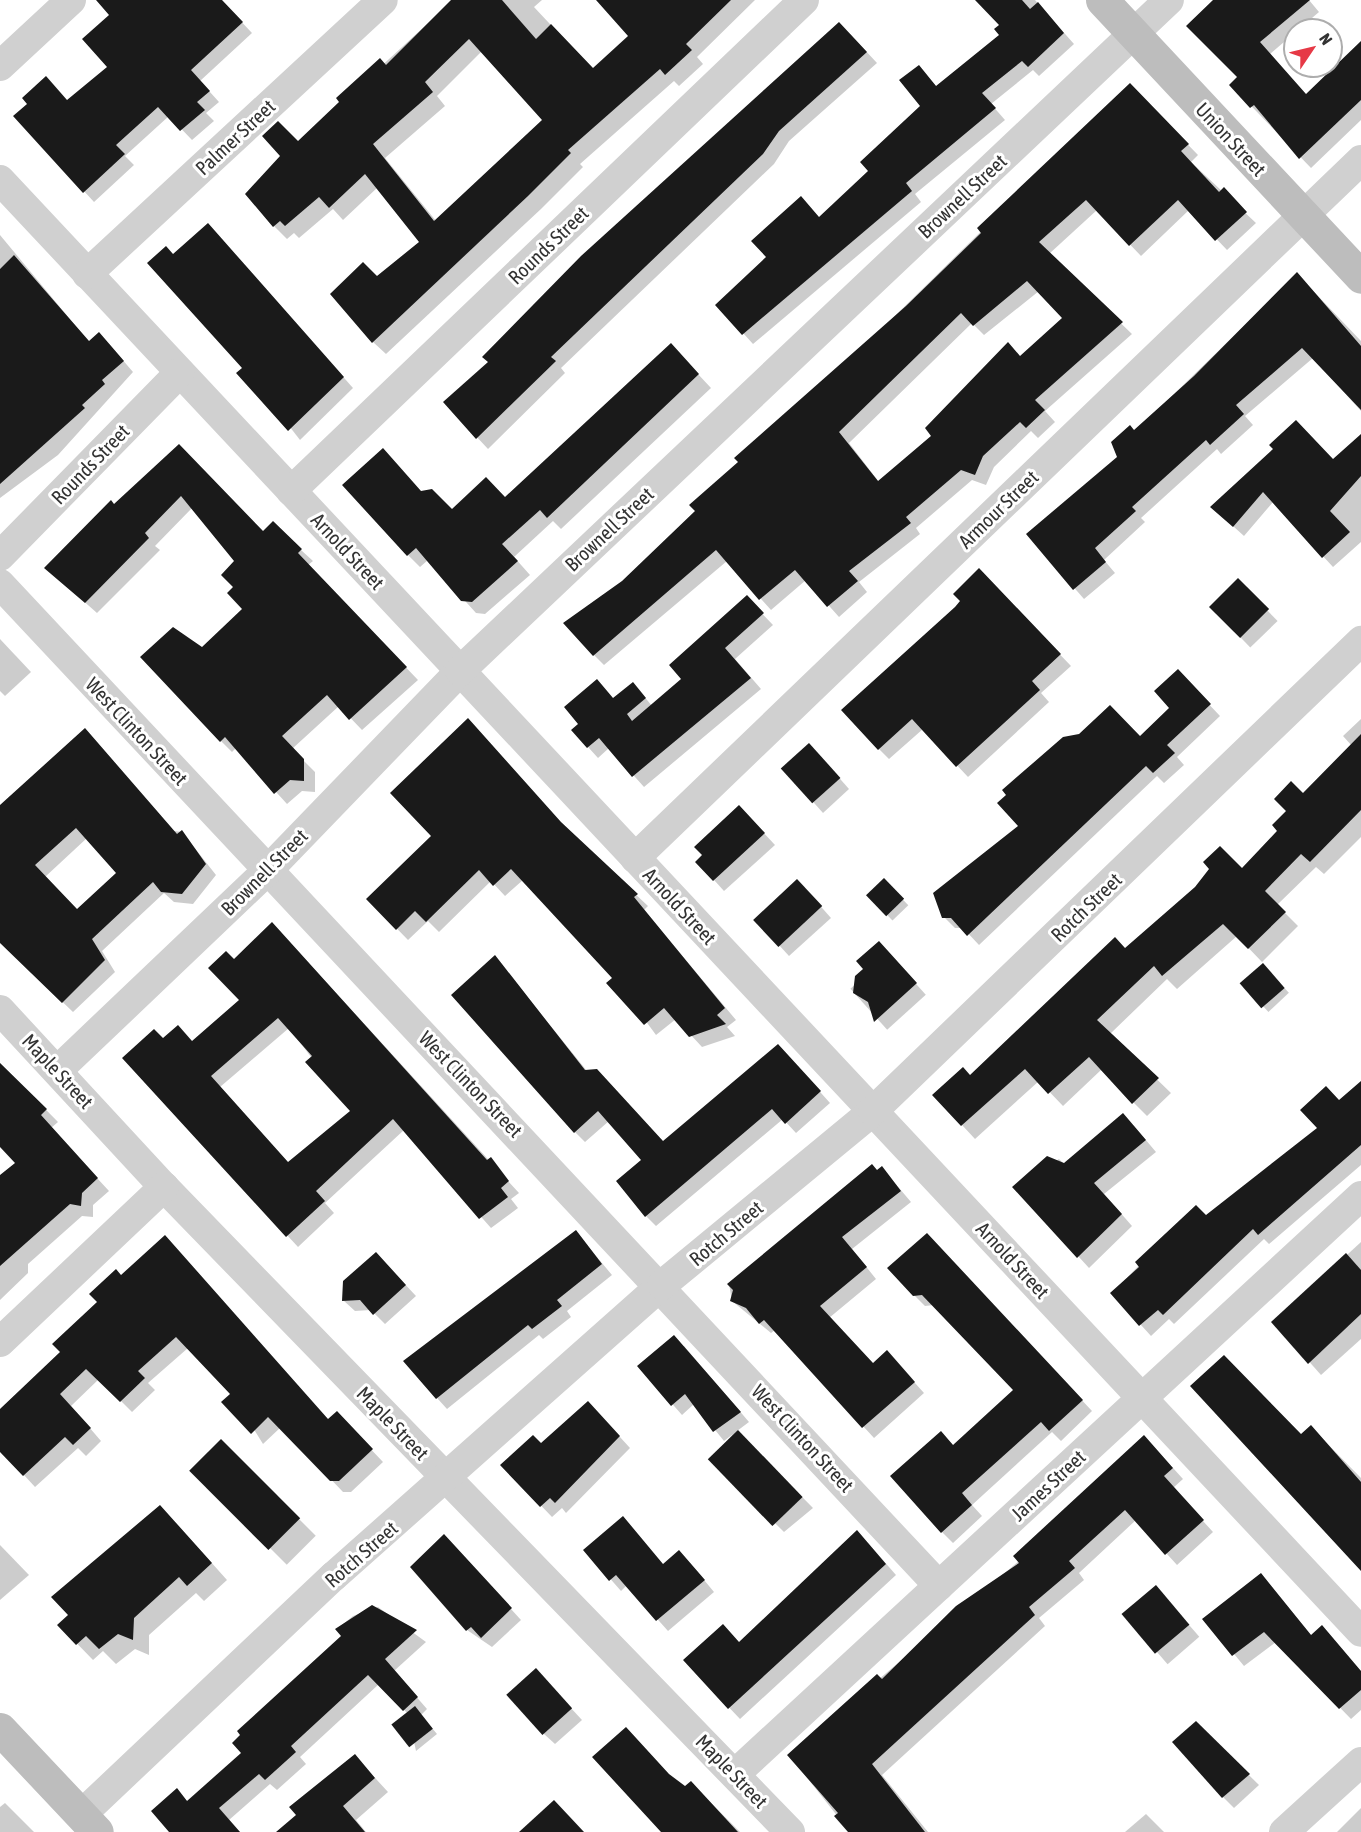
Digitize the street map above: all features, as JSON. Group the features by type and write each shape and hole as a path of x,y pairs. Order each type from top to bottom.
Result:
{"main road":[{"name":"Union Street","path":"1102,0 1361,277"},
{"path":"0,1729 89,1823"}],"street":[{"path":"0,66 70,0"},
{"name":"Palmer Street","path":"87,274 383,0"},
{"name":"Rounds Street","path":"291,491 804,0"},
{"name":"Brownell Street","path":"59,1069 268,870 460,671 1169,0"},
{"name":"Armour Street","path":"635,858 1361,160"},
{"name":"Arnold Street","path":"0,180 1361,1632"},
{"name":"Rounds Street","path":"0,556 180,372"},
{"name":"West Clinton Street","path":"0,584 662,1285 939,1586"},
{"name":"Rotch Street","path":"89,1823 333,1576 447,1479 662,1285 873,1111 1361,641"},
{"name":"Maple Street","path":"0,1010 59,1069 164,1187 790,1832"},
{"path":"0,1342 164,1187"},
{"name":"James Street","path":"735,1774 1361,1196"},
{"path":"1284,1832 1361,1762"}],"building":[{"path":"96,0 222,0 243,22 191,70 210,91 197,102 205,110 180,131 158,107 116,145 125,154 83,193 13,116 27,104 22,98 46,76 67,100 107,67 82,39 109,15"},
{"path":"451,0 502,0 536,39 551,24 593,68 628,36 596,0 731,0 686,44 692,50 665,75 660,69 568,150 571,153 528,196 372,343 330,294 363,262 377,276 419,242 365,174 329,208 319,197 285,226 280,221 273,227 245,194 280,156 262,136 278,121 298,141 339,102 336,98 380,58 386,65","holes":["469,39 542,120 434,221 373,144 433,92 425,82"]},
{"path":"975,0 1022,0 1030,9 1038,2 1064,33 1028,67 1022,61 982,93 996,108 906,183 912,191 742,335 715,305 766,257 751,241 801,196 819,217 868,171 860,162 920,106 899,80 919,65 936,86 999,35 994,29 999,25"},
{"path":"1213,0 1310,0 1289,18 1283,18 1283,23 1260,42 1283,68 1283,78 1292,78 1306,94 1323,78 1343,78 1343,58 1361,41 1361,100 1299,159 1254,105 1250,108 1229,85 1237,77 1186,26"},
{"path":"839,22 867,52 779,131 763,154 551,357 556,361 476,439 443,402 488,362 482,357 581,256"},
{"path":"1130,83 1189,144 1181,151 1219,192 1224,187 1247,212 1215,241 1178,200 1129,246 1086,200 1039,242 1123,322 1035,400 1045,410 1026,428 1020,422 983,456 975,475 961,470 906,517 911,523 849,571 858,581 827,607 795,570 759,600 716,550 593,656 563,623 622,581 695,511 689,505 738,462 734,458 906,306 981,233 977,228","holes":["1027,281 1062,318 1020,356 1008,342 925,428 931,436 878,481 839,432 961,313 973,326"]},
{"path":"208,223 344,377 288,431 236,373 242,368 147,263 166,246 173,254"},
{"path":"14,255 89,341 99,332 124,361 102,380 105,384 82,405 85,408 0,484 0,269"},
{"path":"1297,272 1361,346 1361,410 1302,348 1236,405 1244,414 1210,445 1206,440 1132,507 1136,511 1095,548 1106,562 1073,590 1026,534 1117,457 1111,442 1130,425 1134,430 1194,376"},
{"path":"671,343 699,374 547,518 540,510 502,544 518,561 472,602 461,601 416,548 407,556 342,485 383,448 421,491 432,489 452,509 486,477 505,497"},
{"path":"1296,420 1333,459 1361,434 1361,476 1330,511 1350,532 1322,558 1263,492 1233,527 1210,507 1273,449 1269,445"},
{"path":"179,444 263,531 273,521 302,549 298,553 407,667 349,720 327,695 282,736 304,759 304,781 290,780 274,794 225,737 220,742 140,657 173,627 202,647 242,609 227,593 233,587 221,575 234,561 181,496 145,533 149,538 85,603 44,568 111,500 114,504"},
{"path":"979,568 1061,654 1032,681 1040,690 956,767 912,719 878,750 841,710 955,607 960,601 953,594"},
{"path":"1238,578 1269,609 1240,638 1209,607"},
{"path":"747,595 764,613 725,648 751,678 632,777 599,738 587,748 571,730 578,724 564,707 597,679 613,698 633,682 646,698 627,714 632,721 681,679 669,665"},
{"path":"1178,669 1211,704 1167,745 1175,753 1153,773 1146,766 967,936 951,918 942,918 933,893 1018,826 997,803 1006,795 1002,790 1063,737 1079,734 1110,705 1140,736 1169,708 1154,691"},
{"path":"468,718 561,822 638,894 634,897 725,1008 717,1015 726,1024 689,1037 664,1008 644,1025 606,983 612,978 511,869 493,886 479,870 426,922 415,911 396,930 366,899 431,836 390,793"},
{"path":"85,728 177,834 182,830 206,864 182,894 161,892 153,882 92,939 105,960 62,1003 0,943 0,805","holes":["76,828 116,873 77,909 35,865"]},
{"path":"1361,734 1361,810 1310,862 1301,854 1265,891 1286,912 1248,949 1223,924 1162,976 1154,966 1097,1020 1159,1078 1132,1104 1089,1057 1048,1094 1025,1069 961,1126 932,1095 963,1067 970,1075 1115,937 1125,948 1195,887 1209,869 1203,862 1220,846 1242,868 1277,831 1272,825 1286,811 1274,799 1291,781 1303,793"},
{"path":"809,743 840,778 812,803 781,768"},
{"path":"739,805 765,833 713,881 695,862 702,855 694,847"},
{"path":"884,878 904,899 886,916 866,895"},
{"path":"797,879 822,906 778,947 753,920"},
{"path":"272,922 487,1160 491,1157 509,1181 501,1188 508,1197 479,1219 393,1119 316,1191 325,1201 286,1237 122,1058 154,1029 163,1038 178,1025 192,1041 239,1000 208,968 226,951 234,959","holes":["278,1018 312,1056 305,1062 350,1111 288,1162 211,1076"]},
{"path":"879,941 917,983 874,1022 868,1002 853,993 855,976 863,969 856,961"},
{"path":"495,955 585,1070 597,1069 663,1141 778,1044 821,1091 785,1124 772,1109 645,1217 616,1181 641,1160 598,1111 574,1133 451,995"},
{"path":"1263,963 1285,988 1261,1008 1240,983"},
{"path":"0,1063 47,1109 41,1115 98,1178 82,1193 81,1206 70,1204 0,1266 0,1175 15,1163 0,1147"},
{"path":"1361,1081 1361,1145 1258,1235 1253,1229 1163,1315 1158,1310 1139,1326 1110,1293 1139,1267 1135,1262 1196,1205 1206,1215 1317,1128 1300,1110 1326,1086 1339,1100"},
{"path":"1123,1113 1146,1140 1094,1183 1122,1214 1077,1258 1012,1187 1047,1156 1064,1163"},
{"path":"872,1164 877,1170 882,1166 901,1191 842,1237 867,1267 820,1306 873,1363 887,1350 915,1382 862,1428 764,1320 759,1324 746,1308 730,1301 733,1290 727,1284"},
{"path":"576,1230 602,1264 557,1300 562,1306 532,1329 528,1325 436,1399 403,1361"},
{"path":"927,1233 1083,1400 1049,1431 1041,1422 962,1493 972,1505 941,1533 890,1476 941,1431 953,1445 1013,1390 922,1295 913,1296 887,1268"},
{"path":"165,1235 328,1419 337,1411 373,1449 339,1481 330,1481 268,1417 251,1434 221,1402 230,1394 176,1337 138,1371 145,1378 120,1402 86,1369 60,1394 91,1428 73,1445 65,1437 23,1476 0,1452 0,1409 60,1352 52,1344 97,1302 89,1294 116,1269 121,1275"},
{"path":"376,1252 406,1285 373,1315 360,1300 342,1301 343,1281"},
{"path":"1346,1253 1361,1270 1361,1314 1308,1364 1271,1322"},
{"path":"674,1335 741,1412 713,1432 685,1394 671,1406 637,1366"},
{"path":"1224,1355 1301,1434 1311,1425 1361,1482 1361,1571 1190,1386"},
{"path":"588,1401 620,1436 555,1503 550,1498 540,1507 500,1465 533,1435 541,1443"},
{"path":"738,1430 803,1497 772,1526 708,1459"},
{"path":"1144,1435 1173,1468 1164,1476 1204,1520 1165,1555 1125,1510 1069,1561 1075,1568 1029,1607 1035,1615 872,1764 925,1832 848,1832 834,1816 838,1813 787,1755 877,1674 882,1679 956,1606 1019,1563 1013,1556"},
{"path":"221,1439 300,1518 268,1550 189,1471"},
{"path":"160,1505 212,1563 187,1586 179,1577 134,1618 133,1640 118,1634 99,1649 86,1636 76,1645 57,1625 68,1615 51,1597"},
{"path":"623,1516 663,1564 679,1550 705,1580 656,1621 616,1575 609,1581 583,1550"},
{"path":"857,1530 886,1564 728,1709 683,1660 723,1624 739,1642"},
{"path":"444,1534 512,1608 481,1638 471,1627 466,1631 410,1567"},
{"path":"1261,1573 1311,1635 1322,1625 1361,1671 1361,1690 1339,1709 1264,1632 1232,1656 1202,1619"},
{"path":"1156,1585 1189,1625 1155,1654 1122,1614"},
{"path":"372,1605 417,1630 385,1659 418,1697 403,1711 368,1675 291,1746 296,1752 265,1780 259,1774 219,1808 240,1832 169,1832 151,1811 177,1788 187,1801 241,1753 232,1743 240,1735 237,1731 341,1636 335,1629"},
{"path":"536,1668 572,1708 542,1735 506,1695"},
{"path":"415,1706 433,1729 409,1747 391,1724"},
{"path":"1196,1721 1250,1774 1222,1798 1172,1742"},
{"path":"626,1727 669,1774 685,1786 691,1781 738,1832 661,1832 592,1757"},
{"path":"355,1754 375,1778 343,1806 365,1832 276,1832 296,1815 289,1807"},
{"path":"554,1800 584,1832 519,1832"}]}
